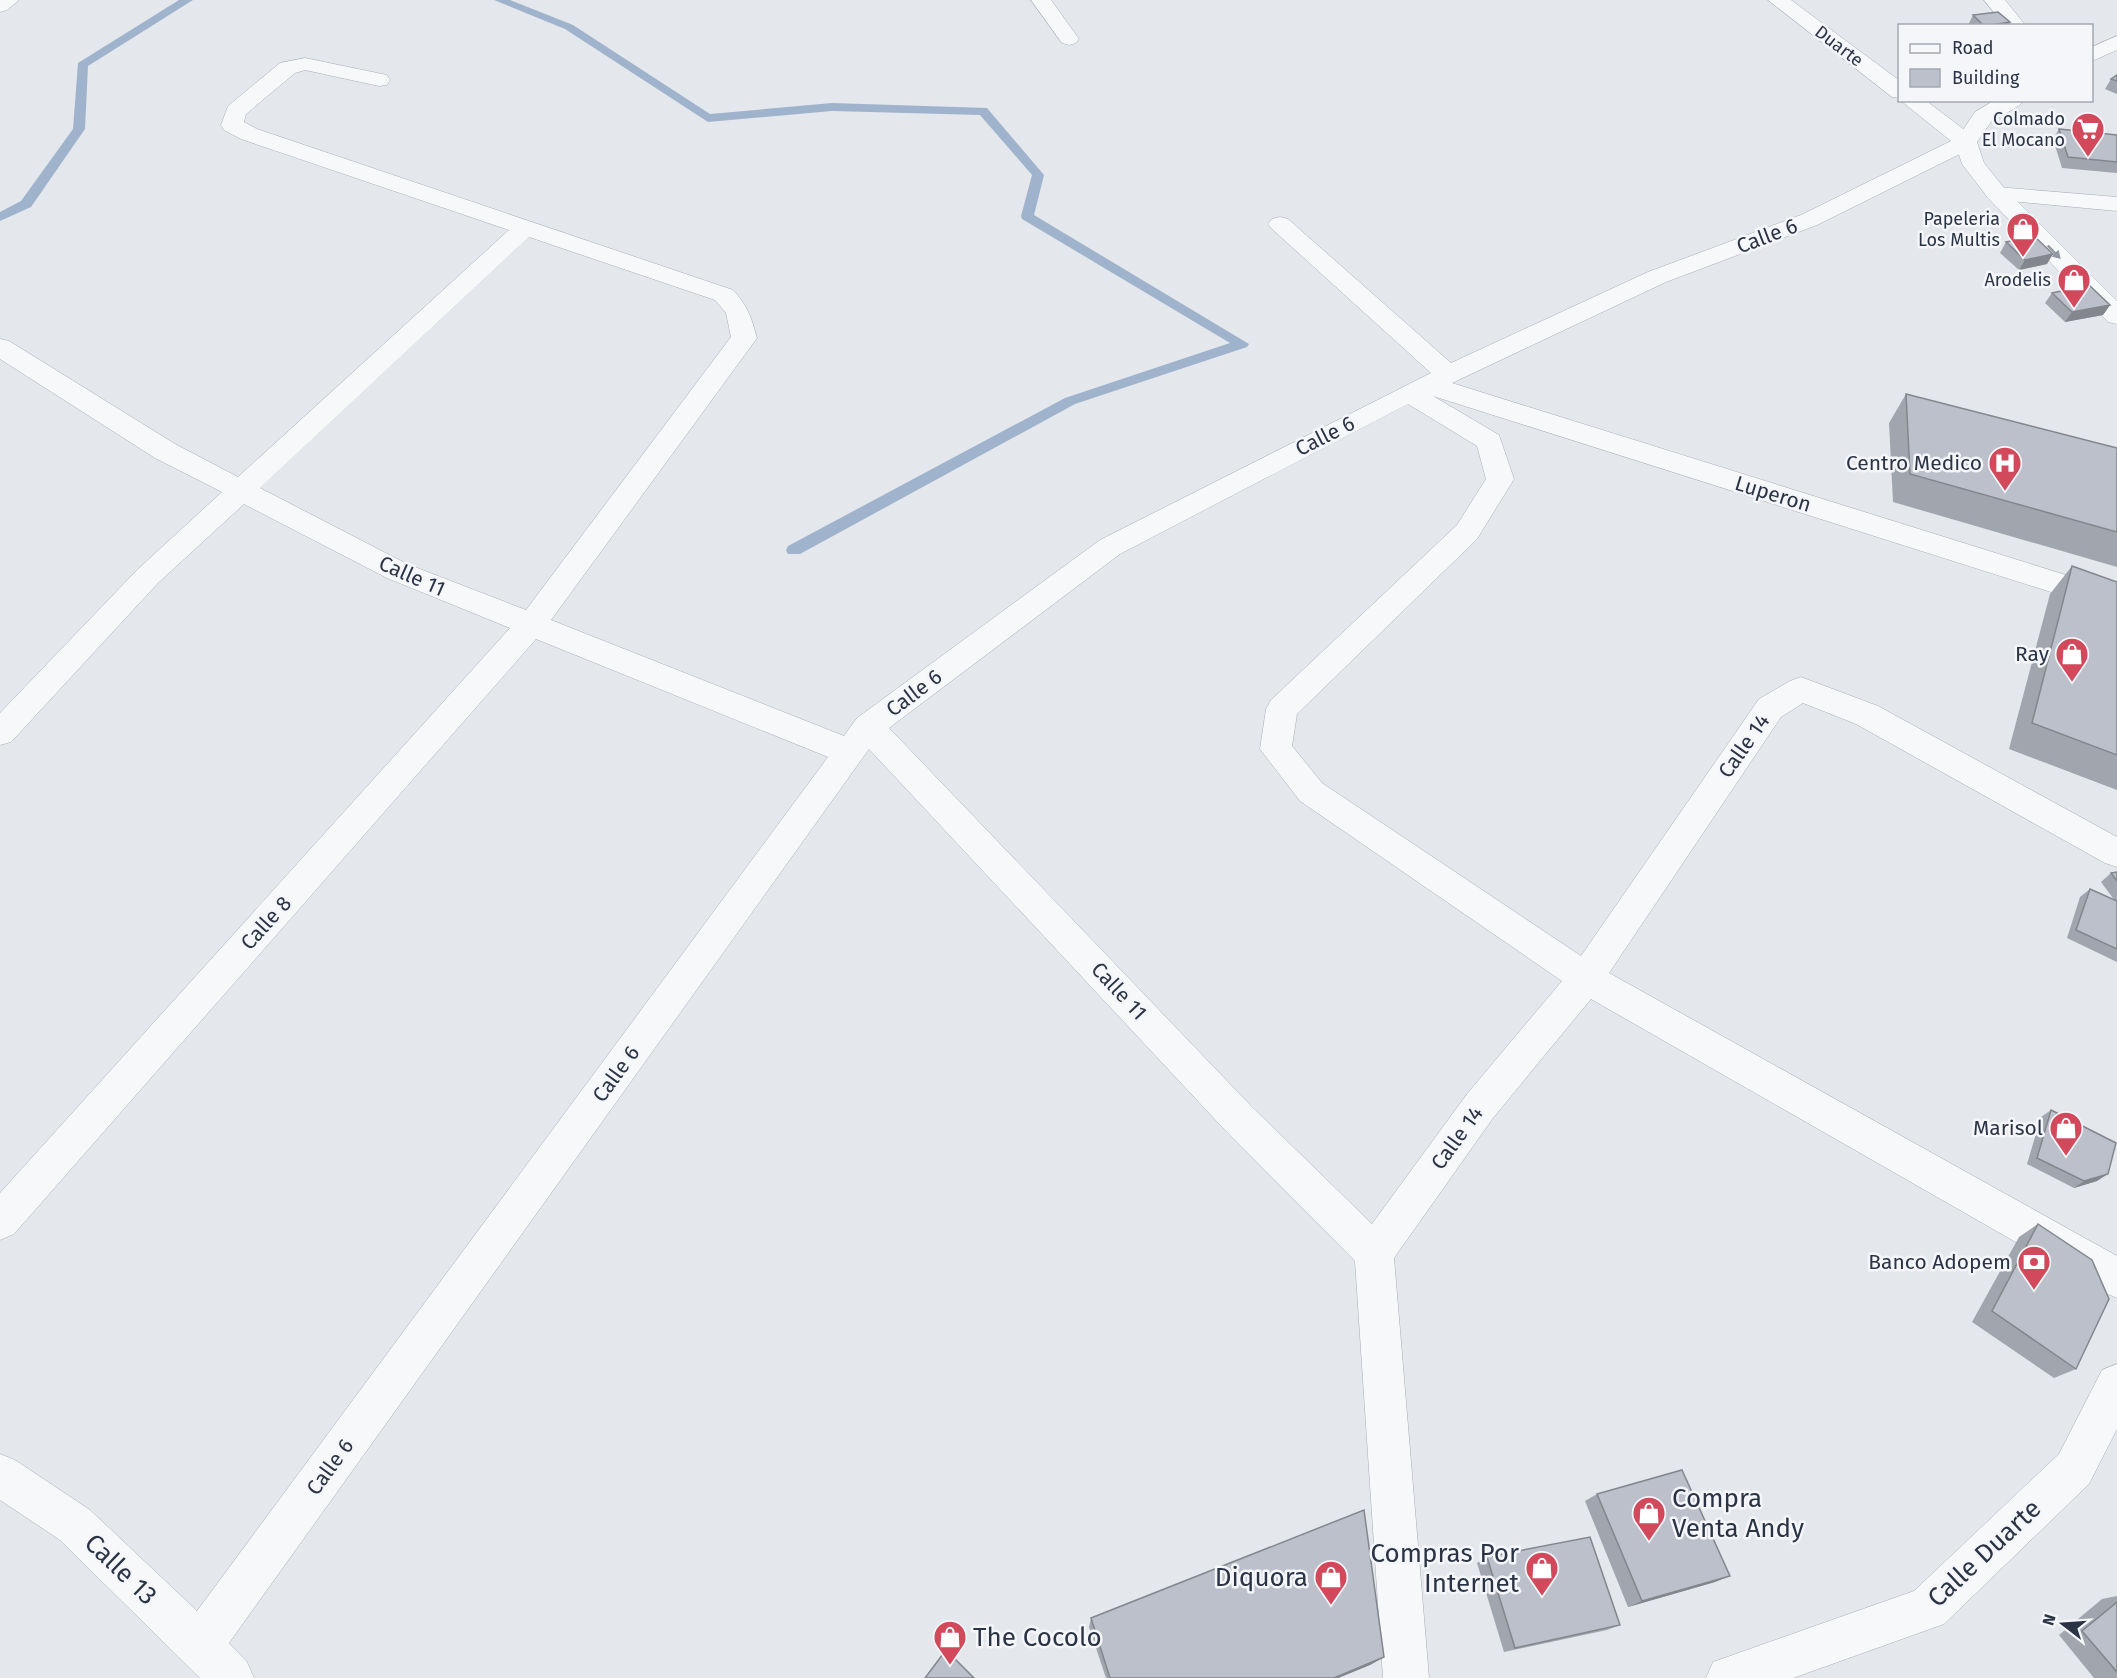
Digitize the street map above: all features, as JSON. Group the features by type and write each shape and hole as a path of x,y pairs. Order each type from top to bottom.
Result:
{"street":[{"path":"0,6 9,0"},
{"path":"1041,0 1069,39"},
{"name":"Duarte","path":"1778,0 1898,91"},
{"path":"1994,0 2014,24"},
{"path":"2093,54 2117,42"},
{"name":"Calle 8","path":"0,1221 531,625 744,338 738,312 724,295 249,134 232,125 236,111 288,68 305,63 379,80"},
{"path":"1914,102 1966,142 1973,164 1997,194 2117,316"},
{"path":"1966,142 1983,117 2009,102"},
{"name":"Calle 6","path":"200,1645 859,739 1110,547 1429,384 1658,277 1809,220 1966,142"},
{"path":"1997,194 2117,204"},
{"path":"1280,224 1429,384 1489,441 1500,478 1467,532 1282,709 1276,749 1311,792 1586,978 2117,1278"},
{"path":"0,733 148,576 525,228"},
{"name":"Calle 11","path":"0,347 165,451 397,572 531,625 859,739 1374,1253"},
{"name":"Luperon","path":"1429,384 2117,602"},
{"name":"Calle 14","path":"1374,1253 1480,1106 1586,978 1770,708 1802,688 1867,715 2117,853"},
{"path":"1374,1253 1406,1678"},
{"name":"Calle Duarte","path":"1729,1678 1928,1608 2074,1469 2117,1385"},
{"name":"Calle 13","path":"0,1475 75,1525 200,1645 231,1678"}],"building":[{"path":"1998,12 2010,22 1982,24 1973,15"},
{"path":"2059,129 2117,135 2117,162 2068,157"},
{"path":"2034,236 2053,254 2025,260 2006,242"},
{"path":"2089,285 2110,305 2072,312 2052,293"},
{"path":"1906,394 2117,448 2117,532 1910,474"},
{"name":"Ray","path":"2072,566 2117,582 2117,755 2032,723"},
{"path":"2117,872 2117,881 2111,873"},
{"path":"2090,889 2117,901 2117,949 2076,930"},
{"name":"Marisol","path":"2051,1110 2116,1143 2108,1174 2084,1181 2037,1158"},
{"name":"Banco Adopem","path":"2038,1224 2092,1260 2109,1299 2076,1369 1992,1311"},
{"name":"Compra Venta Andy","path":"1682,1470 1730,1576 1642,1601 1597,1494"},
{"path":"1364,1510 1384,1657 1334,1678 1110,1678 1091,1618"},
{"name":"Compras Por Internet","path":"1590,1537 1620,1625 1515,1648 1487,1557"},
{"path":"2117,1602 2117,1672 2082,1631"},
{"name":"The Cocolo","path":"946,1650 974,1678 925,1678"}],"waterway":[{"path":"0,217 26,204 79,129 82,65 187,0"},
{"path":"500,0 569,27 708,118 832,107 983,111 1038,175 1027,216 1242,344 1070,401 794,550"}],"place":[{"name":"Colmado El Mocano","path":"2088,158"},
{"name":"Papeleria Los Multis","path":"2023,258"},
{"name":"Arodelis","path":"2074,309"},
{"name":"Centro Medico","path":"2005,492"},
{"name":"Ray","path":"2072,683"},
{"name":"Marisol","path":"2066,1157"},
{"name":"Banco Adopem","path":"2034,1291"},
{"name":"Compra Venta Andy","path":"1649,1542"},
{"name":"Compras Por Internet","path":"1542,1597"},
{"name":"Diquora","path":"1331,1606"},
{"name":"The Cocolo","path":"950,1666"}]}
